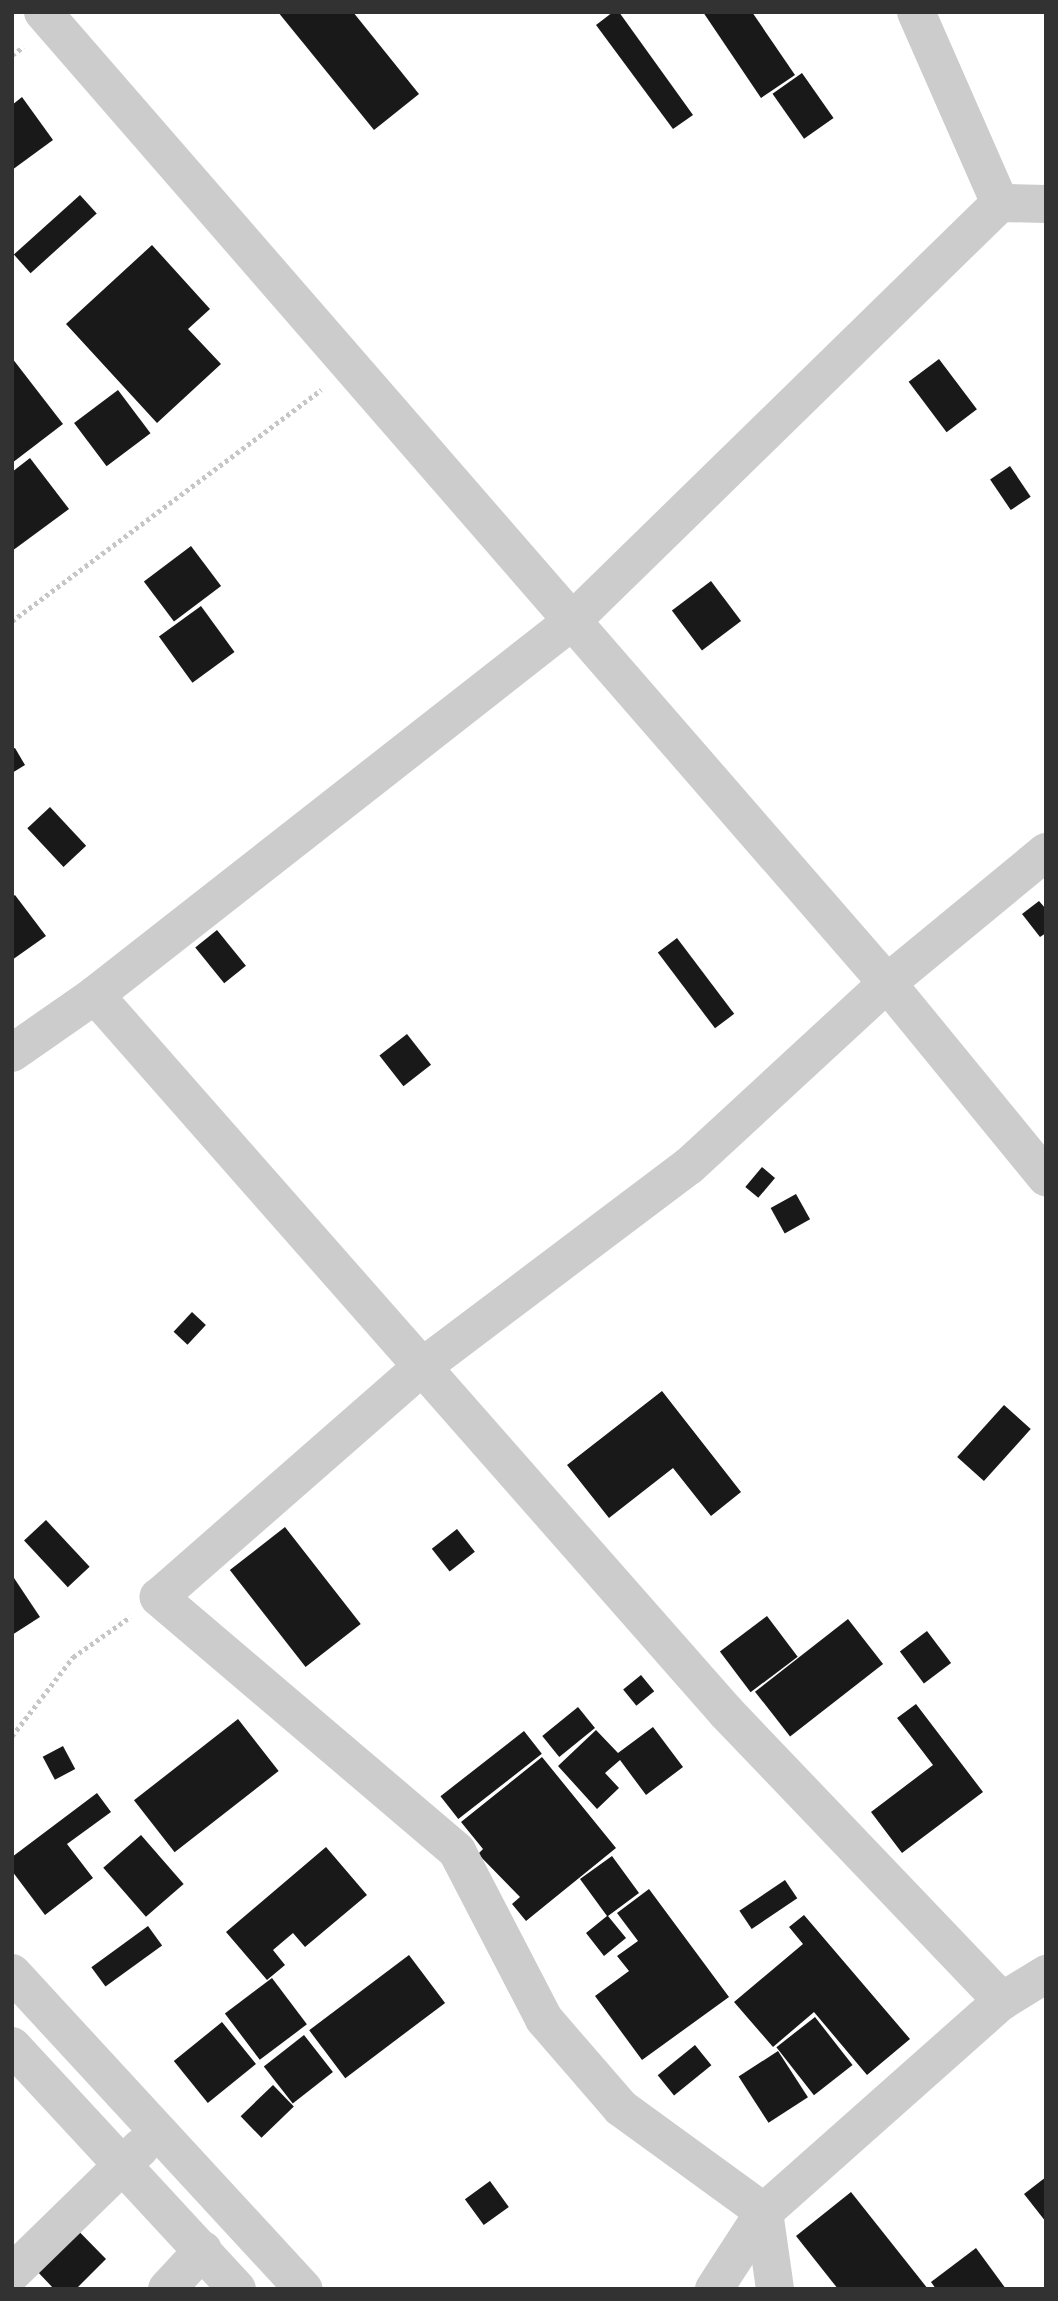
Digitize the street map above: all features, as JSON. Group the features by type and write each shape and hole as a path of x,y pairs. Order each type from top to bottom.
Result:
{"street":[{"path":"43,12 887,983 1046,1177"},
{"path":"916,12 1000,203"},
{"path":"12,1053 95,995 571,622 1000,203 1046,204"},
{"path":"775,2289 764,2212 621,2108 544,2019 457,1851 159,1597 422,1367 689,1166 887,983 1046,852"},
{"path":"95,995 726,1712 1002,2001"},
{"path":"12,1973 304,2289"},
{"path":"714,2289 764,2212 1002,2001 1046,1975"},
{"path":"12,2046 237,2289"},
{"path":"22,2270 158,2130"},
{"path":"167,2289 203,2250"}],"path":[{"path":"12,621 351,368"},
{"path":"12,1736 73,1657 159,1597"}],"building":[{"path":"278,12 353,12 419,94 374,130"},
{"path":"613,12 619,12 693,115 673,129 596,25"},
{"path":"703,12 752,12 795,75 761,98"},
{"path":"802,73 834,118 804,139 773,94"},
{"path":"22,97 53,140 12,170 12,105"},
{"path":"80,195 97,214 31,273 14,255"},
{"path":"152,245 210,309 188,329 221,364 157,423 66,324"},
{"path":"12,358 63,424 12,463"},
{"path":"939,359 977,409 947,432 909,382"},
{"path":"118,390 150,433 107,466 74,423"},
{"path":"30,458 69,509 12,551 12,472"},
{"path":"1010,466 1031,497 1011,510 990,479"},
{"path":"191,546 221,586 174,621 144,582"},
{"path":"711,581 741,621 702,650 672,610"},
{"path":"201,606 235,652 192,683 159,637"},
{"path":"15,748 25,765 12,773 12,749"},
{"path":"50,807 86,846 63,867 27,828"},
{"path":"15,895 46,936 12,960 12,897"},
{"path":"1039,901 1046,909 1046,933 1040,937 1022,914"},
{"path":"217,930 246,966 224,983 195,948"},
{"path":"677,938 734,1014 715,1028 658,952"},
{"path":"407,1034 431,1065 403,1086 379,1056"},
{"path":"762,1167 775,1178 758,1198 745,1187"},
{"path":"796,1194 810,1219 785,1233 771,1208"},
{"path":"192,1312 206,1325 187,1345 174,1332"},
{"path":"662,1391 741,1492 711,1516 673,1468 609,1518 567,1465"},
{"path":"1004,1405 1031,1429 984,1481 957,1457"},
{"path":"46,1520 90,1567 68,1587 24,1540"},
{"path":"285,1527 361,1624 306,1667 230,1570"},
{"path":"457,1529 475,1552 450,1572 432,1549"},
{"path":"12,1575 40,1617 12,1635"},
{"path":"767,1616 798,1657 751,1692 720,1652"},
{"path":"848,1619 883,1664 790,1737 755,1692"},
{"path":"927,1631 951,1663 924,1683 900,1651"},
{"path":"641,1675 654,1691 636,1706 623,1689"},
{"path":"916,1704 983,1792 902,1853 871,1812 933,1765 897,1718"},
{"path":"578,1707 595,1728 559,1757 542,1736"},
{"path":"238,1719 279,1771 175,1852 134,1800"},
{"path":"653,1727 683,1767 646,1795 620,1760 605,1773 619,1788 597,1809 558,1766 596,1730 618,1753"},
{"path":"524,1731 542,1754 458,1819 440,1796"},
{"path":"63,1746 75,1769 55,1780 43,1757"},
{"path":"542,1757 616,1848 526,1921 512,1904 520,1897 478,1854 483,1849 461,1822"},
{"path":"97,1793 111,1812 67,1844 93,1878 45,1915 12,1871 12,1857"},
{"path":"141,1835 184,1884 146,1917 103,1868"},
{"path":"326,1847 367,1895 305,1947 293,1933 273,1950 285,1965 267,1980 226,1932"},
{"path":"612,1856 639,1893 608,1916 626,1938 604,1956 586,1933 607,1916 580,1879"},
{"path":"785,1880 797,1898 752,1929 739,1911"},
{"path":"649,1889 729,1997 642,2060 595,1996 629,1971 617,1956 638,1941 617,1913"},
{"path":"804,1915 910,2039 867,2075 814,2012 773,2047 734,2002 803,1944 789,1927"},
{"path":"148,1926 162,1945 105,1987 91,1967"},
{"path":"409,1955 445,2003 345,2078 309,2030"},
{"path":"272,1978 307,2024 260,2060 225,2014"},
{"path":"815,2017 853,2065 814,2095 776,2047"},
{"path":"222,2022 256,2064 208,2103 174,2061"},
{"path":"304,2035 333,2072 293,2103 264,2066"},
{"path":"695,2045 711,2065 674,2095 658,2075"},
{"path":"778,2051 808,2097 769,2123 739,2077"},
{"path":"273,2085 294,2107 261,2138 241,2116"},
{"path":"1046,2177 1046,2222 1024,2194"},
{"path":"490,2181 509,2207 484,2225 465,2199"},
{"path":"851,2192 928,2289 838,2289 796,2236"},
{"path":"57,2209 106,2259 76,2289 54,2289 16,2249"},
{"path":"976,2248 1006,2289 936,2289 931,2282"}]}
